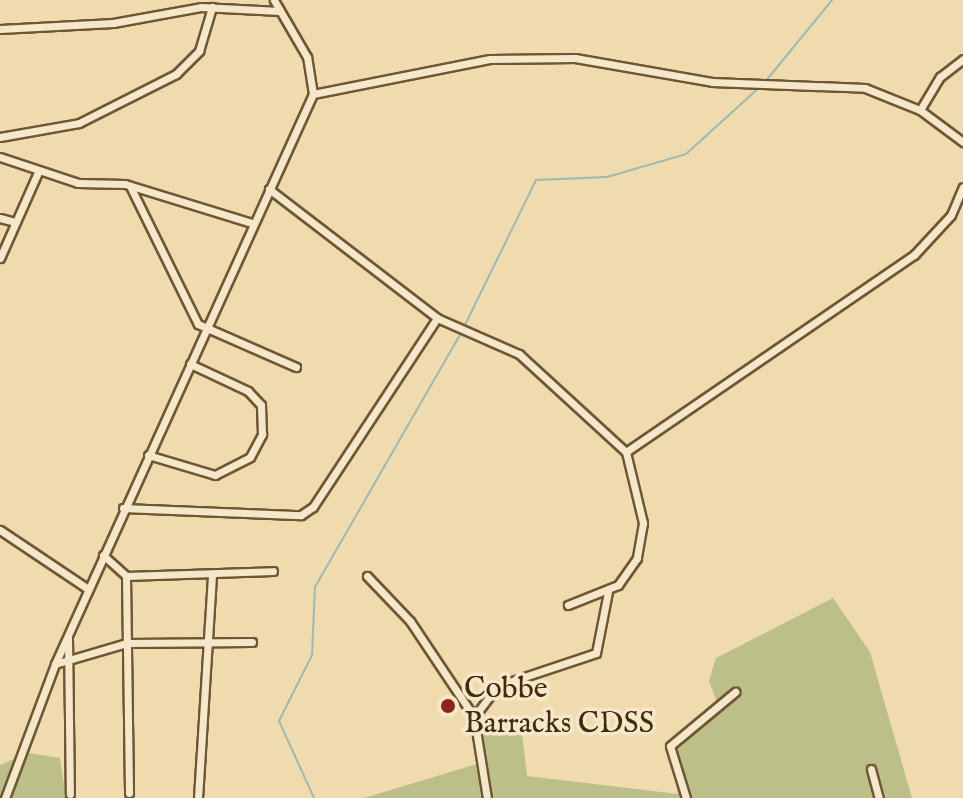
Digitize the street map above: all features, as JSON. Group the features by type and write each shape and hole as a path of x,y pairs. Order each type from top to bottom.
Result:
{"street":[{"path":"5,798 55,664 123,508 313,94 307,57 274,0"},
{"path":"0,29 113,23 212,7 280,11"},
{"path":"0,137 79,123 176,74 199,51 212,7"},
{"path":"313,94 490,59 575,58 712,82 865,88 920,110 963,142"},
{"path":"920,110 940,77 963,59"},
{"path":"0,157 78,183 130,186 252,223"},
{"path":"0,258 39,170"},
{"path":"130,186 188,308 206,328 296,367"},
{"path":"626,452 914,255 951,215 963,187"},
{"path":"269,189 437,318 519,354 626,452 641,543 626,578 608,592 568,605"},
{"path":"0,218 15,222"},
{"path":"123,508 301,515 313,507 437,318"},
{"path":"148,455 215,475 250,457 262,434 261,405 248,391 190,364"},
{"path":"0,530 88,589"},
{"path":"103,555 126,576 273,571"},
{"path":"198,798 212,574"},
{"path":"126,576 129,793"},
{"path":"367,576 410,621 474,717 487,798"},
{"path":"474,717 497,686 596,653 608,592"},
{"path":"68,636 70,794"},
{"path":"55,664 127,643 252,642"},
{"path":"686,798 670,746 735,692"},
{"path":"871,769 879,798"}],"green space":[{"path":"833,598 870,652 912,798 364,798 480,763 476,732 521,725 527,776 678,794 670,746 719,707 709,681 716,658"},
{"path":"28,753 60,758 66,798 0,798 0,765"}],"waterway":[{"path":"765,82 832,0"},
{"path":"464,327 536,180 607,177 686,154 760,87"},
{"path":"314,798 279,721 312,655 315,587 461,333"}],"place":[{"name":"Cobbe Barracks CDSS","path":"448,706"}]}
